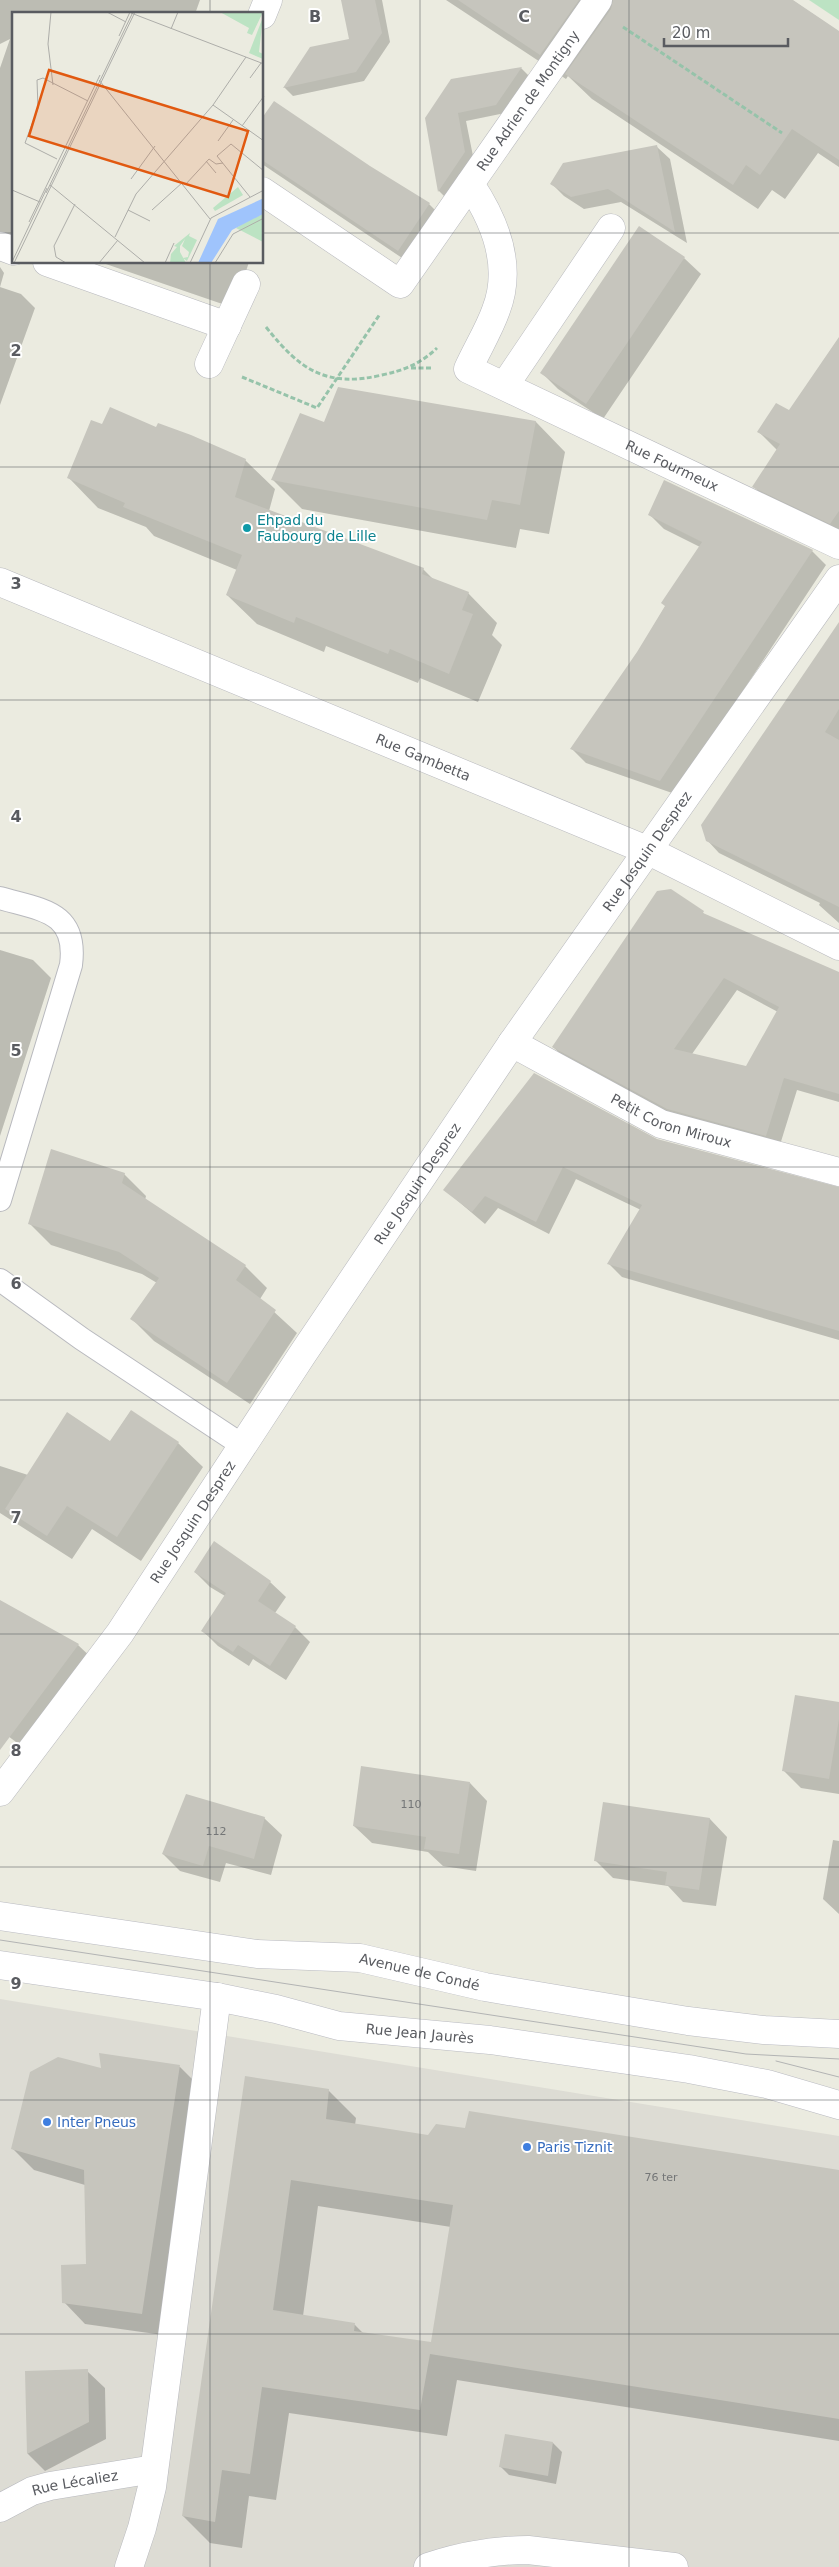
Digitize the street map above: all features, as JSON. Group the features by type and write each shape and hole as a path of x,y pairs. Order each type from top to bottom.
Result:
{"street":[{"path":"263,12 268,0"},
{"name":"Rue Adrien de Montigny","path":"392,278 470,184 595,3"},
{"name":"Rue Fourmeux","path":"470,184 485,207 494,228 502,268 501,290 497,308 468,369 839,545"},
{"path":"264,192 392,278"},
{"path":"505,385 611,228"},
{"path":"0,246 12,250"},
{"path":"53,264 227,326"},
{"path":"209,364 246,284"},
{"name":"Rue Gambetta","path":"0,582 649,851 839,946"},
{"name":"Rue Josquin Desprez","path":"0,1792 120,1633 242,1445 512,1043 836,589"},
{"name":"Petit Coron Miroux","path":"512,1043 661,1124 839,1172"},
{"name":"Avenue de Condé","path":"0,1916 257,1954 360,1958 485,1987 688,2021 764,2030 839,2034"},
{"name":"Rue Jean Jaurès","path":"0,1965 217,1997 276,2009 338,2026 490,2040 689,2069 767,2084 839,2105"},
{"path":"129,2567 146,2514 154,2469 217,1997"},
{"name":"Rue Lécaliez","path":"0,2508 32,2491 50,2486 154,2469"},
{"path":"428,2567 484,2552 528,2550 674,2567"}],"lane":[{"path":"0,898 55,915 65,924 71,936 73,951 72,965 0,1200"},
{"path":"0,1280 82,1339 242,1445"}],"path":[{"path":"595,3 782,134"},
{"path":"209,364 317,408 392,278"},
{"path":"246,284 265,326 285,350 302,364 335,379 366,378 410,368 425,359 442,343"}],"shaded area":[{"path":"0,1999 839,2136 839,2567 0,2567"}],"green space":[{"path":"809,0 839,0 839,20"}],"building":[{"path":"341,0 375,0 382,33 356,72 283,88 310,47 349,39"},
{"path":"458,0 579,0 540,55"},
{"path":"613,0 793,0 839,31 839,160 792,129 760,175 746,165 733,185 565,74 611,9"},
{"path":"522,67 496,105 458,113 465,152 438,192 425,118 451,79"},
{"path":"274,101 370,166 430,203 398,251 264,161 264,115"},
{"path":"657,145 675,232 608,189 571,197 550,184 563,163"},
{"path":"639,226 685,257 586,404 540,373"},
{"path":"839,337 839,511 830,524 752,487 780,444 757,432 776,403 789,410"},
{"path":"338,387 536,421 520,505 492,500 487,520 271,480 300,413 324,422"},
{"path":"110,407 156,427 158,423 191,435 246,459 235,497 424,568 422,574 469,592 462,610 473,614 449,674 390,649 388,654 296,617 294,623 226,595 242,555 123,507 125,503 67,478 91,420 102,424"},
{"path":"664,480 813,550 660,781 570,749 637,652 665,606 661,603 702,542 648,515"},
{"path":"839,622 839,709 825,732 839,740 839,907 706,841 701,825"},
{"path":"671,889 704,911 703,913 839,972 839,1094 784,1078 766,1136 667,1109 552,1047 657,891","holes":["724,978 779,1007 746,1066 674,1049"]},
{"path":"534,1073 657,1139 839,1187 839,1331 607,1264 642,1205 563,1167 536,1222 485,1196 472,1212 443,1190"},
{"path":"51,1149 125,1173 122,1183 246,1265 236,1280 276,1310 227,1383 130,1319 159,1278 119,1252 28,1224"},
{"path":"131,1410 179,1442 117,1537 67,1506 47,1536 5,1509 67,1412 110,1441"},
{"path":"214,1541 271,1581 258,1601 296,1626 270,1666 238,1645 233,1652 201,1631 226,1593 194,1572"},
{"path":"0,1600 79,1644 0,1750"},
{"path":"795,1695 839,1702 839,1719 829,1779 782,1771"},
{"path":"361,1766 470,1782 459,1854 424,1849 426,1837 353,1826"},
{"path":"186,1794 265,1817 254,1859 209,1846 203,1866 162,1854"},
{"path":"603,1802 710,1818 699,1890 665,1885 667,1872 594,1861"},
{"path":"99,2053 180,2065 142,2314 62,2303 61,2265 86,2264 84,2170 11,2149 30,2072 58,2057 101,2068"},
{"path":"245,2076 329,2089 326,2119 428,2135 436,2124 465,2128 469,2111 839,2170 839,2419 430,2354 420,2410 262,2387 250,2474 222,2470 215,2522 182,2516","holes":["291,2180 453,2205 431,2342 354,2331 355,2323 273,2310"]},
{"path":"88,2369 89,2422 27,2454 25,2371"},
{"path":"505,2434 553,2442 548,2476 499,2467"}],"tram line":[{"path":"0,1940 746,2054 839,2059"},
{"path":"776,2061 839,2077"}],"place":[{"name":"Ehpad du Faubourg de Lille","path":"247,528"},
{"name":"Inter Pneus","path":"47,2122"},
{"name":"Paris Tiznit","path":"527,2147"}]}
